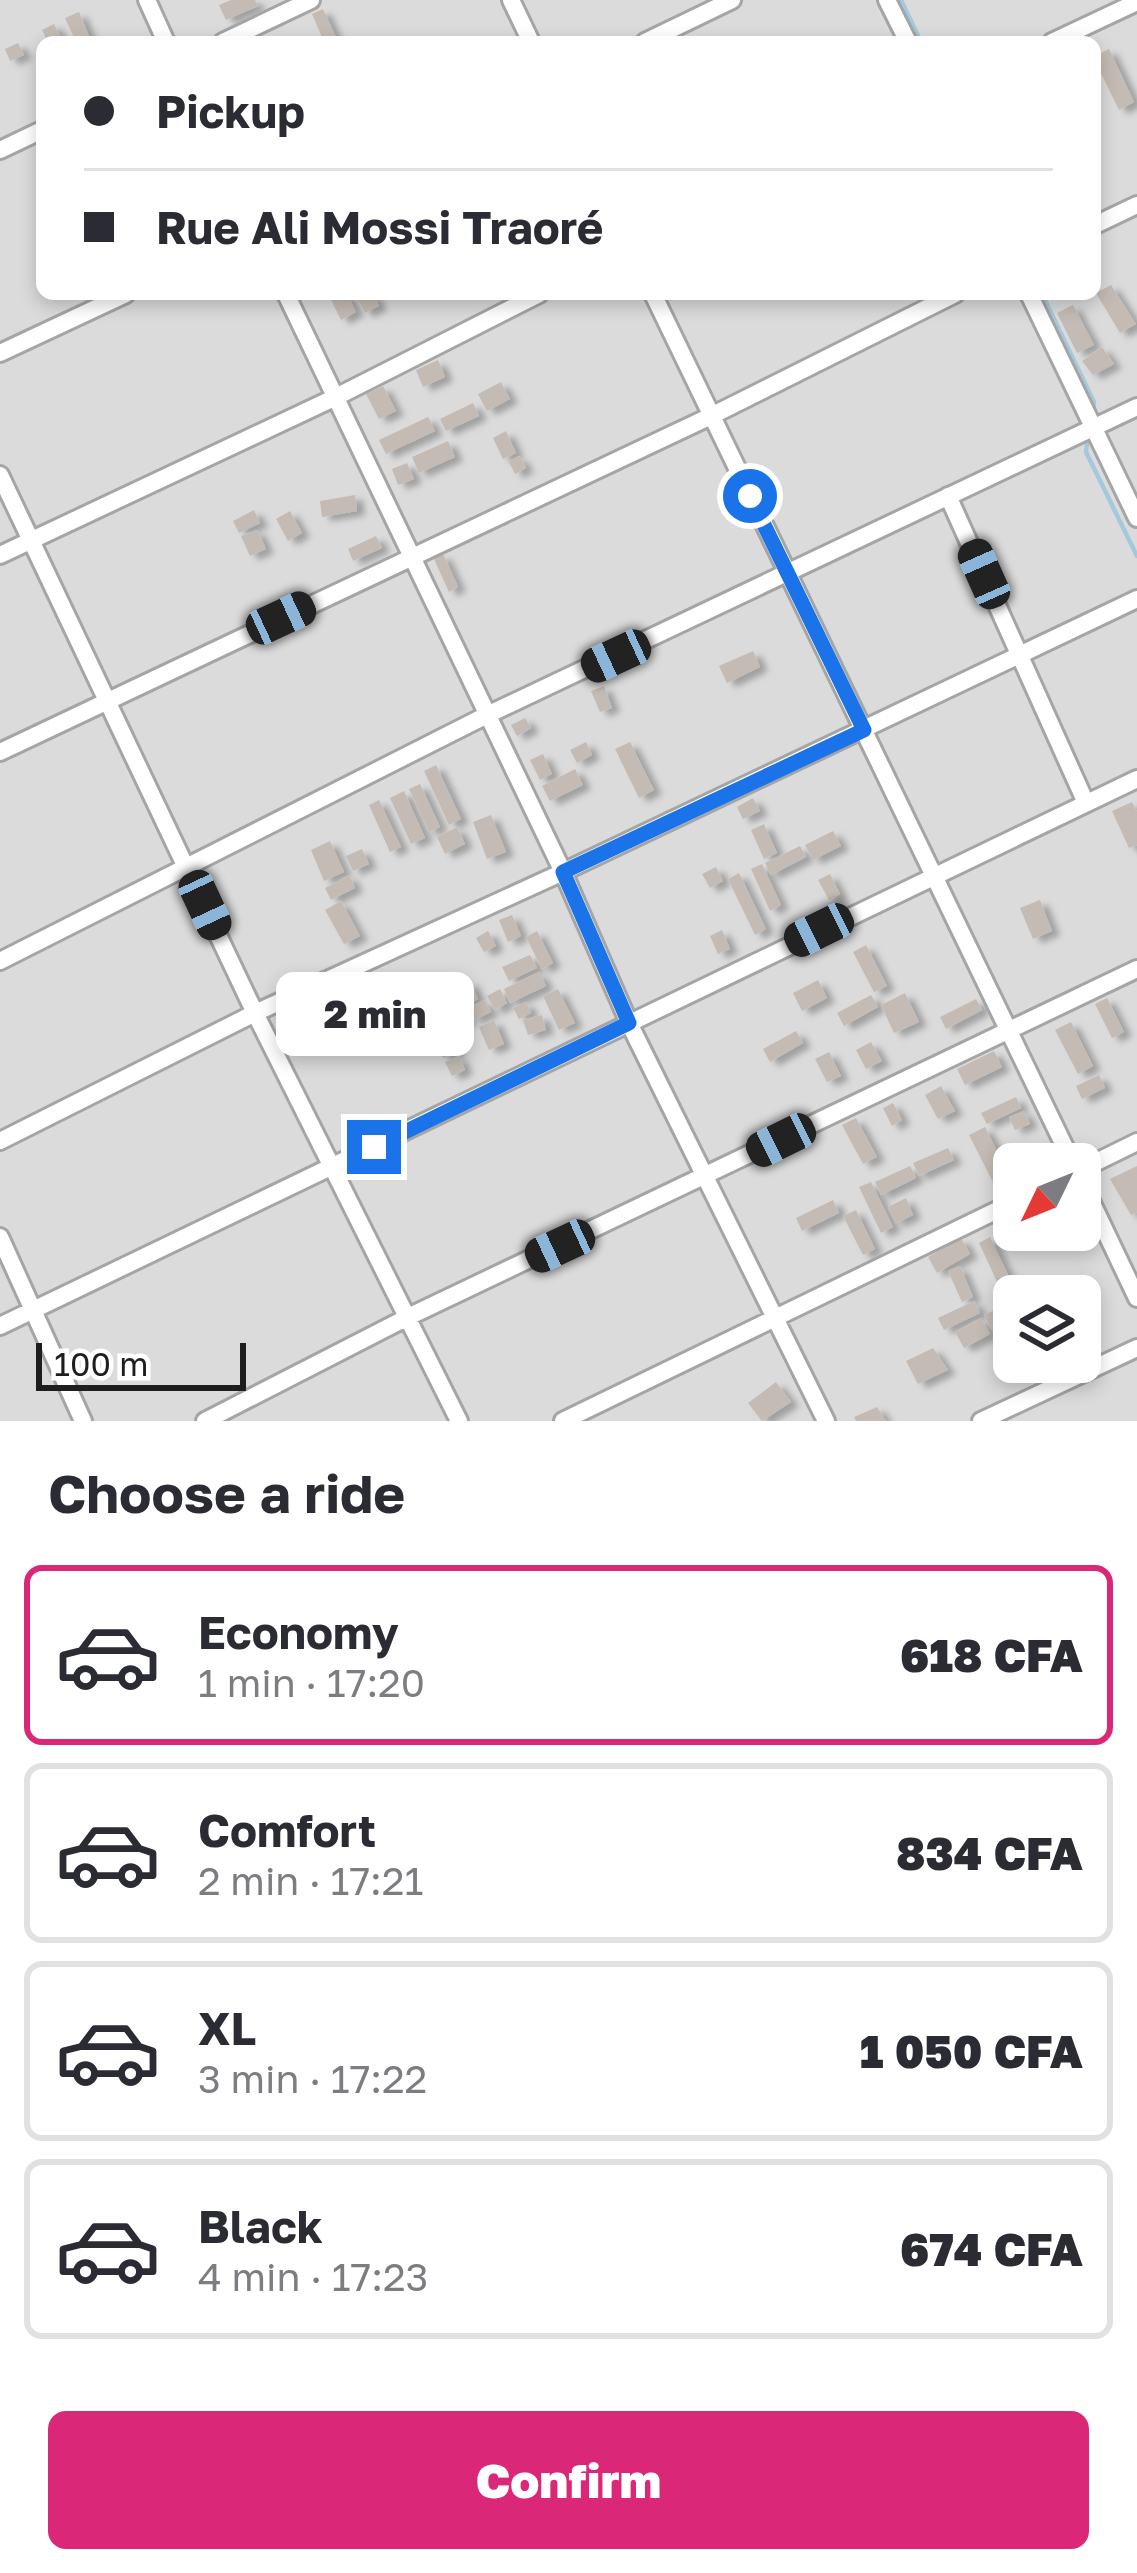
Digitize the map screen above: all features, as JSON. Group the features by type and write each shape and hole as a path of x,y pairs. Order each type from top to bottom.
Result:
{"street":[{"path":"147,0 163,36"},
{"path":"236,36 311,0"},
{"path":"512,0 528,36"},
{"path":"658,36 732,0"},
{"path":"887,0 905,36"},
{"path":"1065,36 1137,2"},
{"path":"0,150 36,133"},
{"path":"1101,222 1137,205"},
{"path":"0,353 113,300"},
{"path":"289,300 563,872 629,1023 826,1421"},
{"path":"0,555 335,398 527,300"},
{"path":"656,300 1065,1143"},
{"path":"0,752 710,416 943,300"},
{"path":"1032,300 1137,518"},
{"path":"0,961 485,716 1137,407"},
{"path":"0,475 255,1013 459,1421"},
{"path":"949,496 1086,803"},
{"path":"0,1141 255,1013 1137,598"},
{"path":"0,1326 1137,779"},
{"path":"205,1421 409,1317 1137,969"},
{"path":"1101,1159 1137,1142"},
{"path":"563,1421 993,1212"},
{"path":"1101,1220 1137,1298"},
{"path":"0,1237 83,1421"},
{"path":"981,1421 1137,1348"}],"shaded area":[{"path":"0,0 1137,0 1137,1421 0,1421"}],"building":[{"path":"255,0 258,6 226,20 219,5"},
{"path":"323,9 335,36 321,36 312,14"},
{"path":"79,12 89,36 73,36 65,18"},
{"path":"54,24 60,36 45,36 42,30"},
{"path":"18,43 24,55 10,61 5,49"},
{"path":"1109,49 1134,102 1119,110 1101,73 1101,53"},
{"path":"1111,285 1136,324 1120,333 1100,300 1101,290"},
{"path":"331,300 350,300 356,312 341,320"},
{"path":"358,300 376,300 379,306 365,313"},
{"path":"1073,305 1094,345 1077,353 1057,313"},
{"path":"1102,347 1114,364 1093,375 1082,361"},
{"path":"438,360 445,377 423,387 416,370"},
{"path":"501,382 510,399 487,411 478,394"},
{"path":"383,386 396,411 379,419 366,394"},
{"path":"473,403 479,416 446,431 440,419"},
{"path":"428,417 435,431 386,454 379,440"},
{"path":"506,431 516,453 503,459 493,438"},
{"path":"448,441 455,457 419,473 412,457"},
{"path":"519,456 526,468 515,474 509,462"},
{"path":"407,463 414,479 398,485 392,469"},
{"path":"355,495 357,511 322,517 320,501"},
{"path":"254,510 260,523 239,533 233,521"},
{"path":"290,511 302,533 288,541 276,519"},
{"path":"257,530 266,549 250,556 241,536"},
{"path":"376,536 382,548 353,561 348,549"},
{"path":"443,554 458,587 449,592 434,559"},
{"path":"753,651 760,667 727,683 719,666"},
{"path":"604,686 612,708 600,712 591,691"},
{"path":"525,718 531,728 517,736 511,725"},
{"path":"586,742 592,755 577,763 570,750"},
{"path":"630,742 654,790 639,798 615,749"},
{"path":"543,754 552,774 540,780 530,760"},
{"path":"436,765 461,819 449,825 424,771"},
{"path":"575,769 583,785 550,801 542,786"},
{"path":"420,784 440,827 429,832 409,789"},
{"path":"404,791 425,838 411,844 390,798"},
{"path":"753,798 760,811 743,819 737,807"},
{"path":"379,800 401,847 390,852 369,805"},
{"path":"1132,802 1137,812 1137,845 1129,848 1112,811"},
{"path":"491,815 506,852 487,859 473,822"},
{"path":"764,824 777,853 764,859 751,830"},
{"path":"457,827 465,844 445,854 437,837"},
{"path":"833,831 841,846 813,860 805,845"},
{"path":"330,841 344,872 324,881 311,850"},
{"path":"800,846 806,857 771,875 765,863"},
{"path":"362,849 369,864 353,871 346,856"},
{"path":"762,864 781,905 770,911 751,869"},
{"path":"716,867 723,881 710,888 702,874"},
{"path":"739,873 766,929 755,935 728,879"},
{"path":"830,874 840,894 829,900 818,880"},
{"path":"349,875 355,888 331,900 325,888"},
{"path":"1040,900 1052,931 1033,939 1020,908"},
{"path":"341,901 360,936 344,944 325,910"},
{"path":"512,915 521,936 508,942 499,920"},
{"path":"722,930 730,949 718,954 710,936"},
{"path":"488,931 496,946 484,952 476,938"},
{"path":"537,931 553,963 542,969 526,937"},
{"path":"866,945 887,986 874,992 853,952"},
{"path":"530,955 537,968 509,981 502,967"},
{"path":"539,972 546,986 510,1003 504,989"},
{"path":"818,980 827,998 802,1011 793,993"},
{"path":"470,981 478,999 465,1006 456,987"},
{"path":"500,989 507,1003 495,1010 487,996"},
{"path":"558,989 575,1023 559,1030 543,996"},
{"path":"453,991 460,1006 425,1022 419,1008"},
{"path":"905,993 919,1022 894,1033 881,1005"},
{"path":"871,995 878,1007 844,1026 837,1013"},
{"path":"1107,998 1124,1032 1112,1038 1095,1004"},
{"path":"976,999 982,1010 946,1029 940,1017"},
{"path":"484,1000 491,1012 474,1020 468,1008"},
{"path":"526,1002 531,1013 519,1019 513,1008"},
{"path":"463,1008 469,1020 432,1037 426,1025"},
{"path":"542,1015 546,1030 528,1035 523,1020"},
{"path":"494,1020 504,1044 489,1050 479,1027"},
{"path":"1071,1022 1093,1066 1078,1074 1055,1030"},
{"path":"796,1031 803,1043 770,1062 763,1049"},
{"path":"453,1041 457,1053 443,1058 438,1047"},
{"path":"871,1042 882,1061 866,1069 856,1050"},
{"path":"994,1051 1002,1067 965,1085 957,1069"},
{"path":"829,1052 841,1076 827,1082 815,1059"},
{"path":"459,1056 465,1070 452,1076 445,1062"},
{"path":"1099,1075 1105,1088 1082,1099 1076,1086"},
{"path":"941,1086 955,1111 938,1119 925,1095"},
{"path":"1016,1097 1021,1108 987,1124 981,1113"},
{"path":"893,1103 902,1120 892,1126 883,1108"},
{"path":"1024,1111 1030,1124 1015,1130 1009,1117"},
{"path":"856,1118 877,1157 863,1164 842,1125"},
{"path":"985,1127 993,1143 993,1182 969,1135"},
{"path":"948,1148 954,1160 919,1176 913,1163"},
{"path":"910,1166 916,1178 881,1195 875,1182"},
{"path":"1137,1166 1137,1212 1131,1215 1110,1179"},
{"path":"871,1182 893,1227 881,1233 859,1187"},
{"path":"906,1198 913,1215 896,1223 888,1207"},
{"path":"833,1200 839,1213 802,1231 796,1218"},
{"path":"856,1210 875,1249 863,1255 843,1216"},
{"path":"990,1237 1008,1275 994,1275 979,1243"},
{"path":"961,1238 970,1254 937,1273 928,1257"},
{"path":"960,1266 973,1297 962,1302 948,1271"},
{"path":"974,1301 980,1313 944,1330 938,1318"},
{"path":"993,1311 993,1328 991,1329 984,1315"},
{"path":"981,1318 990,1334 964,1348 955,1332"},
{"path":"933,1348 948,1370 918,1384 906,1361"},
{"path":"776,1382 791,1402 762,1421 748,1403"},
{"path":"877,1407 886,1421 856,1421 854,1417"}],"waterway":[{"path":"901,0 918,36"},
{"path":"1045,300 1094,402 1093,413"},
{"path":"1088,436 1086,452 1137,556"}],"route":[{"path":"374,1147 629,1023 563,872 864,730 750,496"}]}
